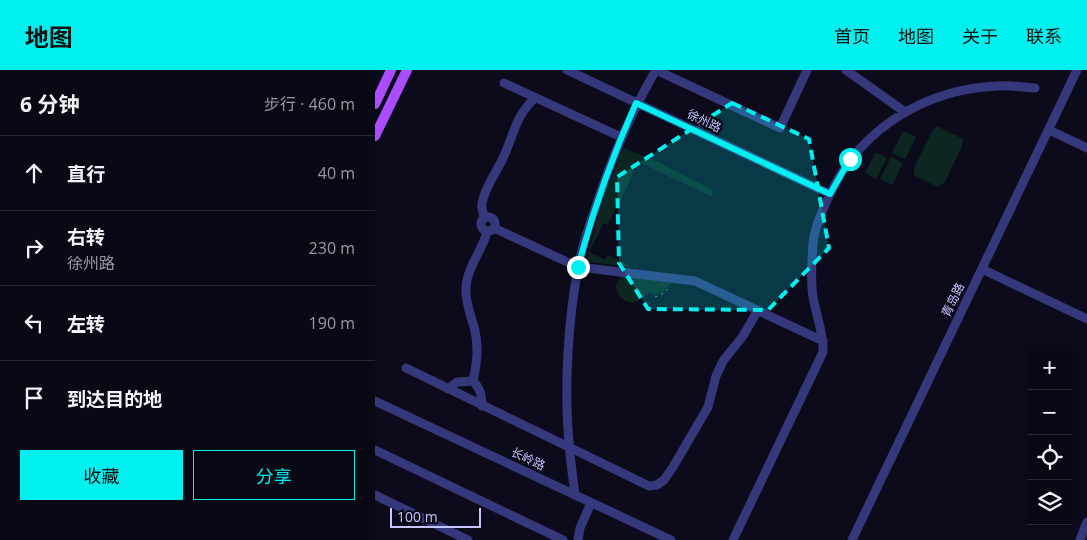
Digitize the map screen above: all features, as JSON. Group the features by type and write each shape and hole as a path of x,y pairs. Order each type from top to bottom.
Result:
{"main road":[{"path":"375,104 391,70"},
{"path":"375,136 407,70"}],"street":[{"name":"徐州路","path":"567,70 830,194"},
{"path":"575,495 569,448 567,398 572,311 578,267 601,190 636,103 656,70 780,128 807,70"},
{"path":"846,70 905,112"},
{"name":"青岛路","path":"852,540 1077,70"},
{"path":"505,83 621,137"},
{"path":"733,540 823,352 823,341 812,294 813,241 818,222 830,194 850,159 867,140 890,121 941,96 968,89 998,86 1035,88"},
{"path":"535,98 519,116 502,159 485,192 481,209 485,218 481,221 481,227 578,267 695,281 823,341"},
{"path":"1049,130 1087,148"},
{"path":"473,381 477,363 477,348 476,334 465,292 466,280 491,230"},
{"path":"982,268 1087,318"},
{"path":"406,368 649,486 657,485 664,480 708,406 716,376 723,361 743,336 758,310"},
{"path":"448,389 457,382 473,381"},
{"path":"473,381 480,390 482,406"},
{"name":"长岭路","path":"375,401 671,540"},
{"path":"375,450 563,540"},
{"path":"375,495 468,540"},
{"path":"578,540 580,528 591,503"},
{"path":"1080,540 1087,522"}],"path":[{"path":"655,297 669,290 673,278"}],"highlighted area":[{"path":"732,103 809,139 829,248 768,310 648,309 619,263 617,177"}],"green space":[{"path":"937,126 963,139 962,146 945,182 938,187 914,175 914,168 932,131"},
{"path":"903,131 916,137 905,159 892,153"},
{"path":"623,148 652,159 711,189 713,193 712,197 635,160 632,175 624,192 607,225 604,223 590,250 591,253 605,260 608,255 633,267 589,262 587,259 604,195"},
{"path":"876,152 887,158 876,179 865,173"},
{"path":"891,157 903,163 892,185 880,179"},
{"path":"621,276 671,283 664,292 655,295 650,293 636,302 631,302 623,300 618,293 616,285"}],"route":[{"path":"578,267 614,152 636,103 830,194 850,159"}]}
